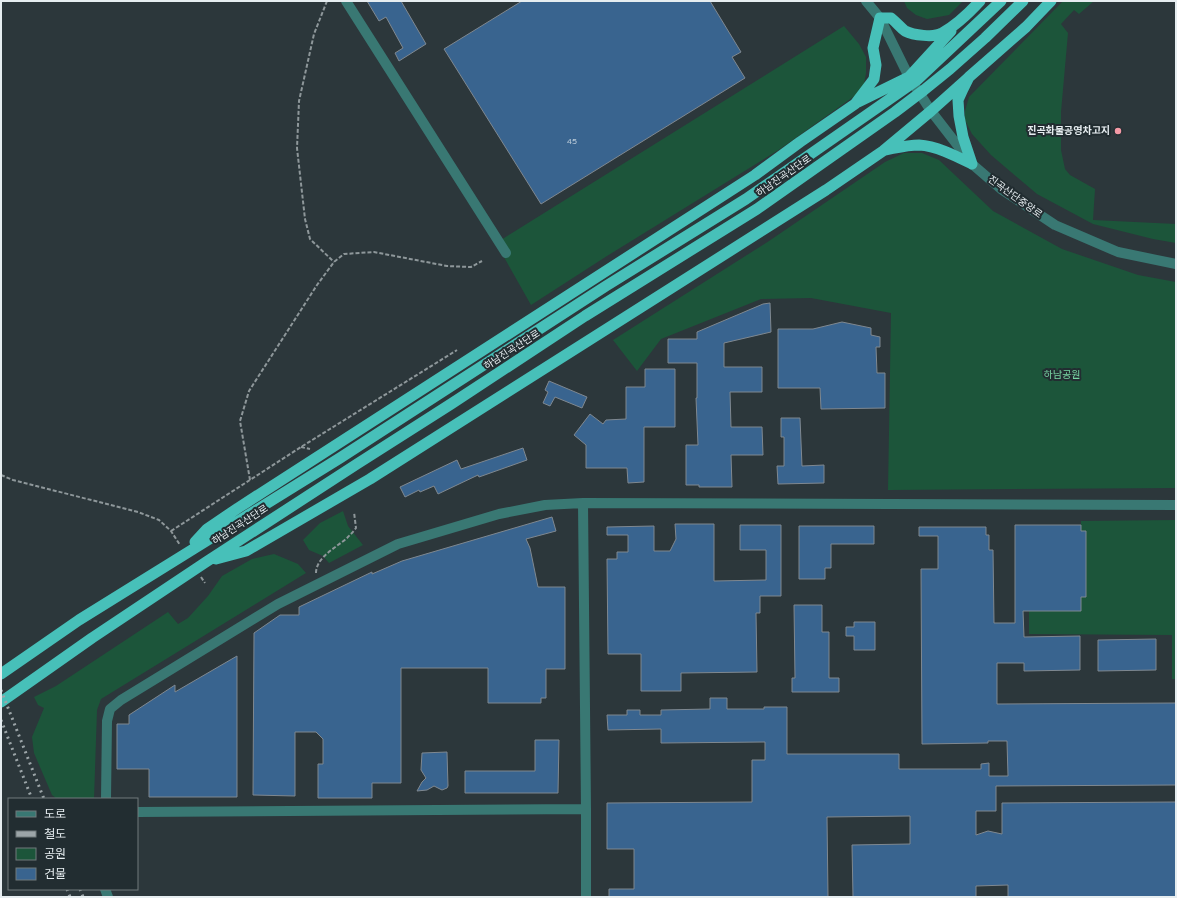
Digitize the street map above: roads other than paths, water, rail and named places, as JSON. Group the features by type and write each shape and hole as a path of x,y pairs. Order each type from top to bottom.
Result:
{"highway":[{"path":"186,551 207,529 755,175 855,104 909,77 980,1"},
{"name":"하남진곡산단로","path":"1,674 79,620 186,551 340,458 577,305 746,199 917,80 1001,1"},
{"name":"하남진곡산단로","path":"1,702 92,638 201,569 357,464 585,316 757,210 895,112 950,69 1023,1"},
{"path":"201,569 246,551 370,479 826,190 882,151 931,111 1026,27 1051,1"},
{"path":"855,104 874,79 876,65 873,48 880,18 891,18 906,31 922,36 940,34 962,19"},
{"path":"969,77 958,100 963,137 972,164"},
{"path":"882,151 920,145 948,152 972,164"}],"street":[{"path":"346,1 506,253"},
{"name":"진곡산단중앙로","path":"866,1 880,18 909,77 931,111 972,164 1001,189 1054,225 1118,252 1176,264"},
{"path":"583,503 586,897"},
{"path":"106,798 107,721 110,709 121,700 278,604 398,544 499,514 545,505 583,503 1176,505"},
{"path":"138,812 586,809"}],"railway":[{"path":"1,690 44,798"},
{"path":"1,720 32,798"},
{"path":"67,890 70,897"},
{"path":"80,890 83,897"}],"place":[{"name":"진곡화물공영차고지","path":"1118,131"}],"park label":[{"name":"하남공원","path":"1062,375"}]}
